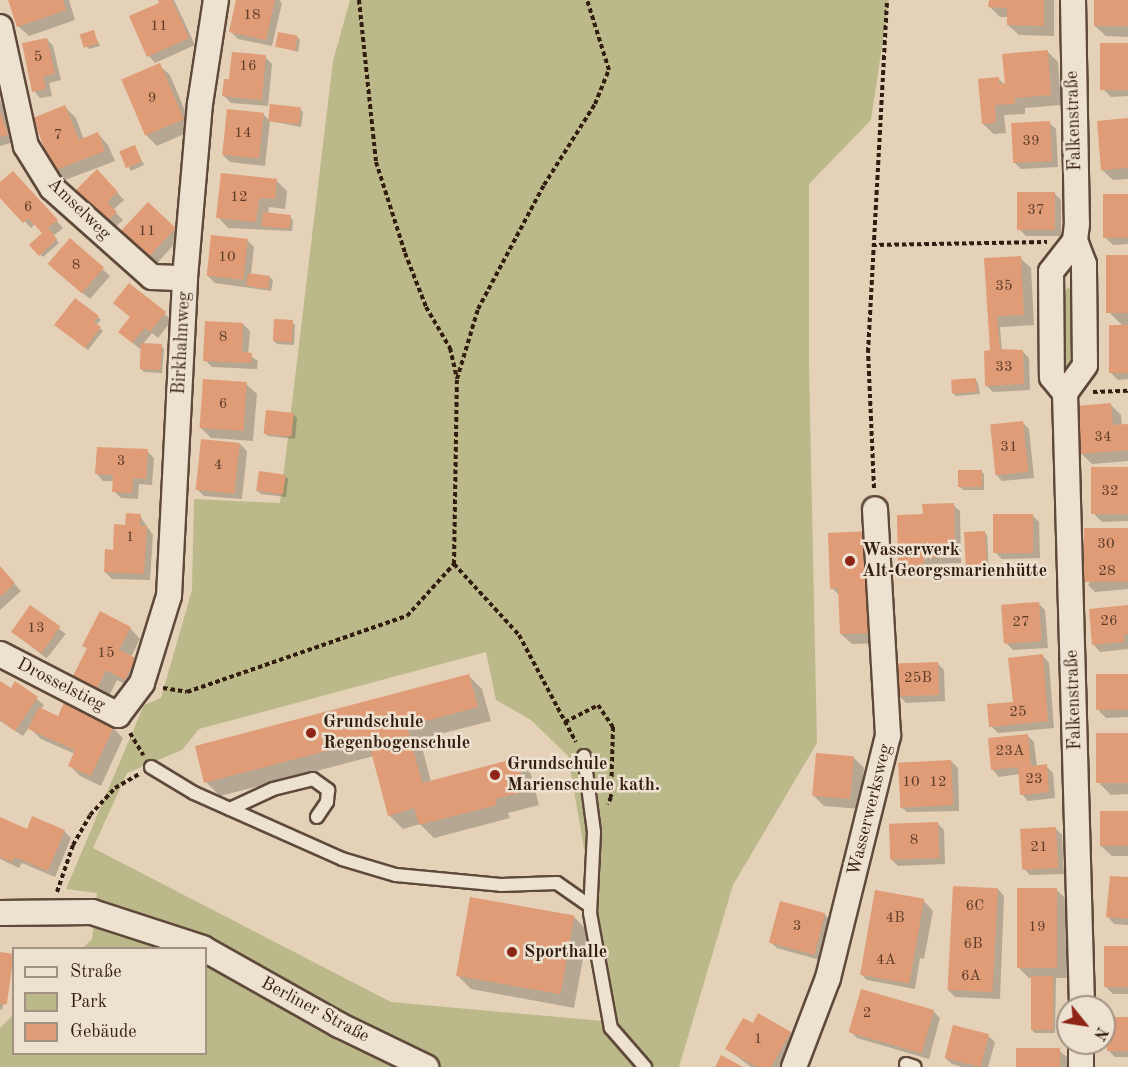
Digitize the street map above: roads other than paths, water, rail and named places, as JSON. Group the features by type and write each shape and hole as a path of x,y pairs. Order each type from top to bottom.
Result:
{"street":[{"name":"Birkhahnweg","path":"142,683 169,596 185,278 200,104 216,0"},
{"name":"Falkenstraße","path":"1065,393 1085,365 1084,264 1075,241 1077,224 1072,0"},
{"name":"Amselweg","path":"0,27 26,146 52,188 152,276 185,278"},
{"name":"Falkenstraße","path":"1075,241 1051,272 1052,376 1065,393 1082,995"},
{"name":"Wasserwerksweg","path":"794,1067 828,978 888,735 874,510"},
{"name":"Drosselstieg","path":"0,654 118,715 142,683"},
{"name":"Berliner Straße","path":"0,913 92,912 198,947"},
{"name":"Berliner Straße","path":"207,951 339,1025 426,1067"}],"lane":[{"path":"584,756 594,832 589,905 611,1028 645,1067"},
{"path":"151,767 194,793 342,859 396,875 501,885 557,883 589,905"},
{"path":"230,809 273,789 313,779 328,790 327,802 317,817"}],"place":[{"name":"Wasserwerk Alt-Georgsmarienhütte","path":"850,561"},
{"name":"Grundschule Regenbogenschule","path":"311,733"},
{"name":"Grundschule Marienschule kath.","path":"495,775"},
{"name":"Sporthalle","path":"512,952"}]}
